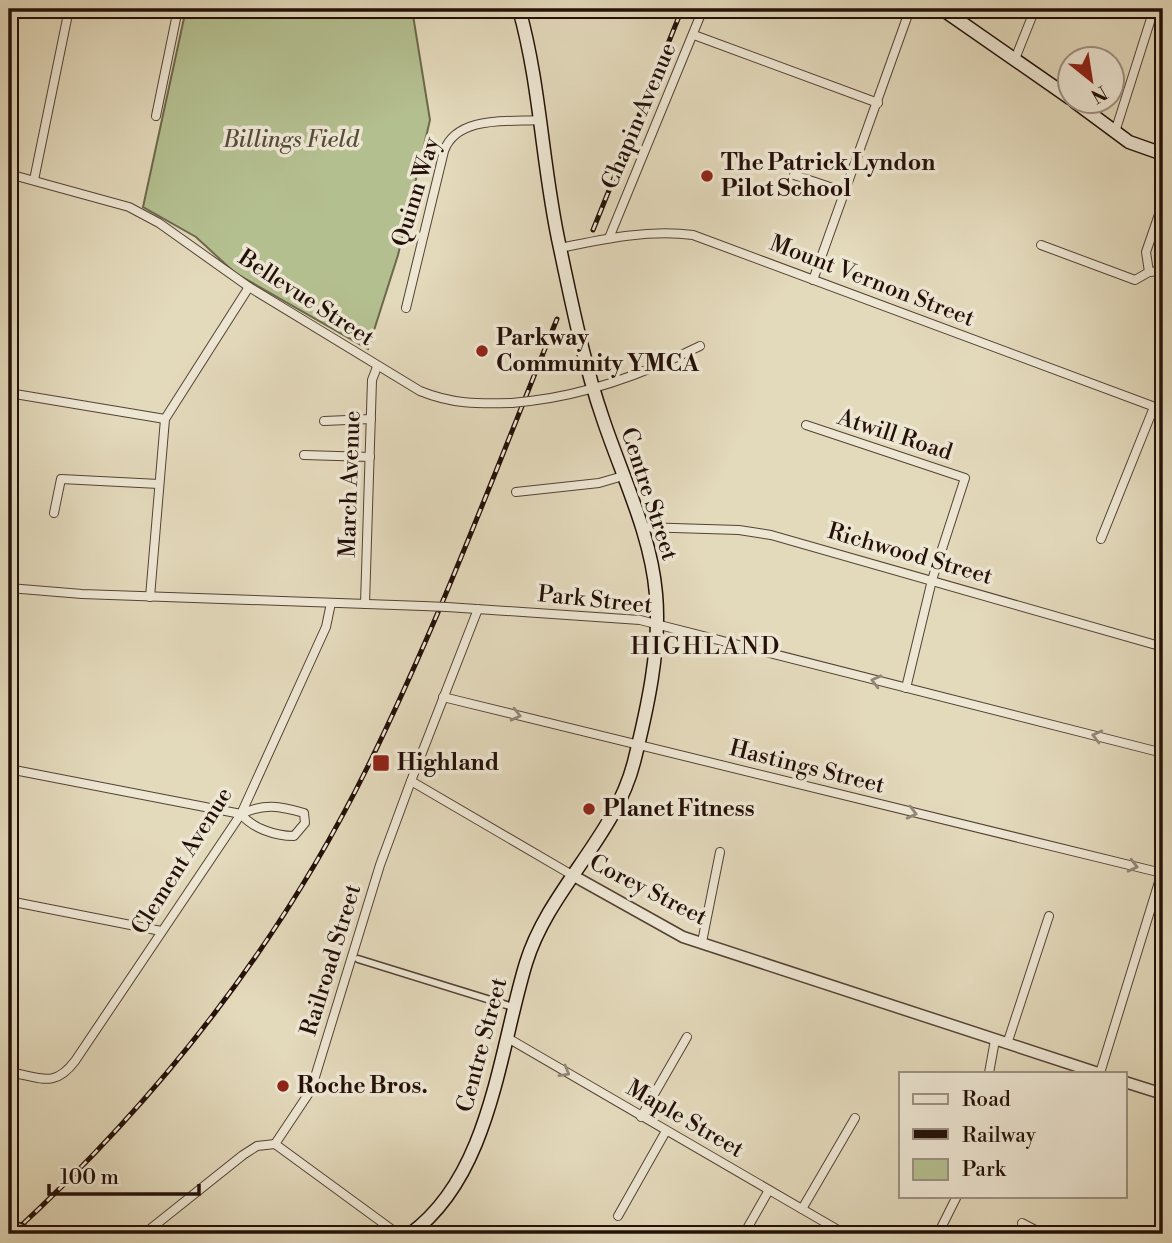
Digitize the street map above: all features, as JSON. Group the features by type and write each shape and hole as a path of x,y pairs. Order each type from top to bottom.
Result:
{"main road":[{"name":"Centre Street","path":"410,1234 443,1204 467,1166 480,1133 536,936 617,806 630,777 638,744 657,625 653,571 641,527 593,389 559,247 532,58 519,9"},
{"path":"942,9 1056,88"},
{"path":"1094,116 1129,142 1163,154"},
{"path":"10,1226 27,1233"}],"street":[{"path":"34,180 69,9"},
{"path":"156,116 178,9"},
{"name":"Chapin Avenue","path":"609,238 703,9"},
{"path":"813,280 910,9"},
{"path":"1015,59 1035,9"},
{"path":"1115,132 1154,9"},
{"path":"694,35 878,103"},
{"name":"Quinn Way","path":"406,308 444,151 451,135 462,128 474,126 541,120"},
{"name":"Bellevue Street","path":"9,174 129,207 159,223 249,287 377,367 444,401 463,405 574,396 653,369 700,346"},
{"path":"794,175 845,192"},
{"path":"1149,272 1146,252 1163,203"},
{"name":"Mount Vernon Street","path":"559,247 609,238 672,232 693,235 1159,409"},
{"path":"1041,245 1135,280 1149,272 1163,271"},
{"path":"150,597 165,419 249,287"},
{"name":"March Avenue","path":"365,604 372,380 377,367"},
{"path":"9,393 165,419"},
{"path":"1101,539 1159,409"},
{"path":"324,421 371,419"},
{"name":"Atwill Road","path":"806,425 965,478 932,580 905,688"},
{"path":"304,455 370,457"},
{"path":"516,492 599,483 623,476"},
{"path":"54,513 61,479 159,484"},
{"name":"Richwood Street","path":"641,527 753,531 1163,647"},
{"name":"Park Street","path":"9,588 150,597 478,608 631,618 1163,753"},
{"name":"Clement Avenue","path":"9,1072 55,1080 63,1077 240,814 326,627 331,603"},
{"path":"411,781 478,608"},
{"name":"Hastings Street","path":"443,697 1163,871"},
{"path":"9,769 240,814 268,805 304,813 305,823 294,836 287,836 254,826 240,814"},
{"name":"Corey Street","path":"411,781 654,923 702,942 1096,1072"},
{"name":"Railroad Street","path":"275,1144 312,1090 380,865 411,781"},
{"path":"702,942 720,852"},
{"path":"1099,1072 1163,871"},
{"path":"9,901 161,931"},
{"path":"1153,903 1163,905"},
{"path":"1007,1044 1049,916"},
{"path":"358,958 514,1007"},
{"name":"Maple Street","path":"506,1037 845,1234"},
{"path":"641,1117 687,1037"},
{"path":"989,1072 995,1040"},
{"path":"1126,1082 1163,1094"},
{"path":"802,1209 855,1118"},
{"path":"618,1216 666,1131"},
{"path":"144,1234 243,1155 257,1146 275,1144 398,1234"},
{"path":"744,1234 769,1190"},
{"path":"938,1234 956,1198"},
{"path":"1023,1223 1043,1234"}],"green space":[{"name":"Billings Field","path":"186,9 412,9 430,120 398,255 368,349 235,273 196,237 143,207"}],"railway":[{"path":"593,230 682,9"},
{"path":"12,1234 65,1183 165,1075 255,958 333,833 367,768 418,657 557,319"}],"place":[{"name":"The Patrick Lyndon Pilot School","path":"707,176"},
{"name":"Parkway Community YMCA","path":"482,351"},
{"name":"Highland","path":"381,763"},
{"name":"Planet Fitness","path":"589,809"},
{"name":"Roche Bros.","path":"283,1086"}],"district":[{"name":"HIGHLAND","path":"706,647"}]}
